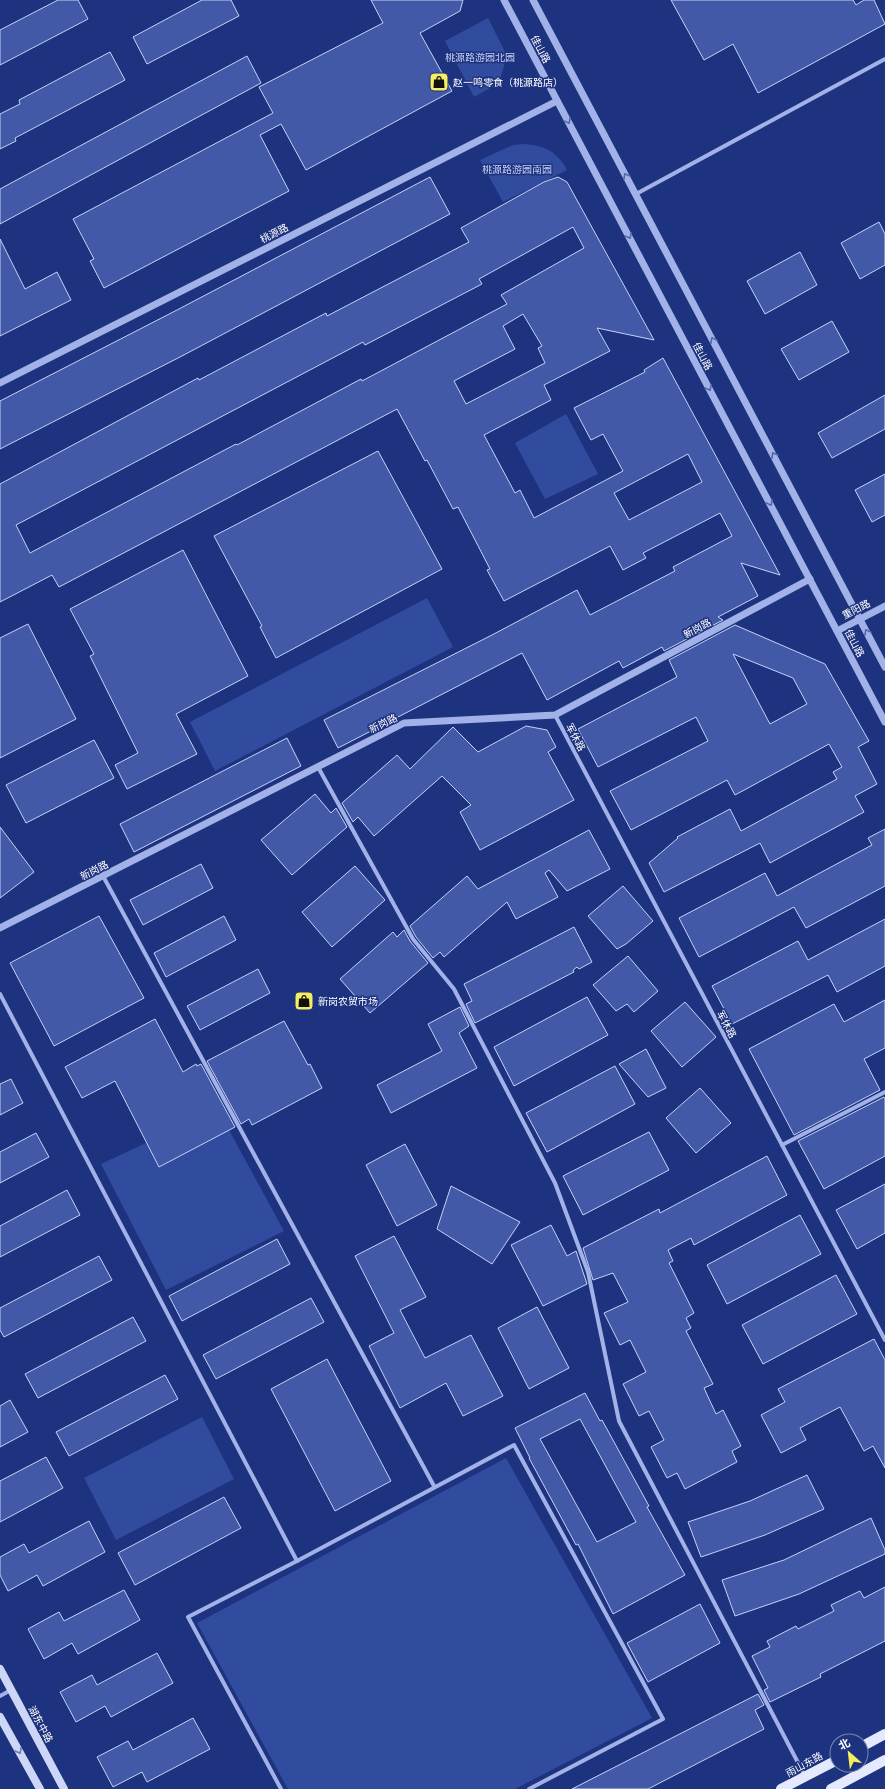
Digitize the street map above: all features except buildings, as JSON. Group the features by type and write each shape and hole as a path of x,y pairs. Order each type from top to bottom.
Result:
{"main road":[{"name":"湖东中路","path":"0,1669 64,1789"},
{"path":"0,1717 40,1789"},
{"path":"869,1743 885,1734"},
{"path":"831,1789 885,1760"},
{"name":"雨山东路","path":"781,1789 829,1764"}],"street":[{"name":"佳山路","path":"504,0 885,722"},
{"name":"佳山路","path":"533,0 885,667"},
{"path":"636,194 885,59"},
{"name":"桃源路","path":"0,382 557,101"},
{"name":"新岗路","path":"0,928 404,723 555,715 810,579"},
{"name":"重阳路","path":"837,631 885,606"},
{"name":"军休路","path":"555,715 885,1340"},
{"path":"318,767 413,939 454,989 555,1183 588,1272 619,1421 806,1776"},
{"path":"103,876 434,1486"},
{"path":"0,994 297,1560"},
{"path":"782,1145 885,1092"},
{"path":"281,1789 188,1617 514,1445 663,1719 529,1789"},
{"path":"0,1696 11,1690"}],"green space":[{"name":"桃源路游园北园","path":"488,18 507,56 499,83 474,97 445,41"},
{"name":"桃源路游园南园","path":"525,144 545,148 555,154 567,170 503,202 480,160 513,145"},
{"path":"566,414 598,474 545,499 515,443"},
{"path":"427,598 453,647 215,771 190,722"},
{"path":"229,1130 284,1231 166,1290 101,1164 146,1143 159,1167"},
{"path":"202,1417 234,1479 116,1540 84,1478"},
{"path":"506,1458 652,1718 515,1789 288,1789 197,1623"}],"place":[{"name":"赵一鸣零食（桃源路店）","path":"439,82"},
{"name":"新岗农贸市场","path":"304,1001"}]}
